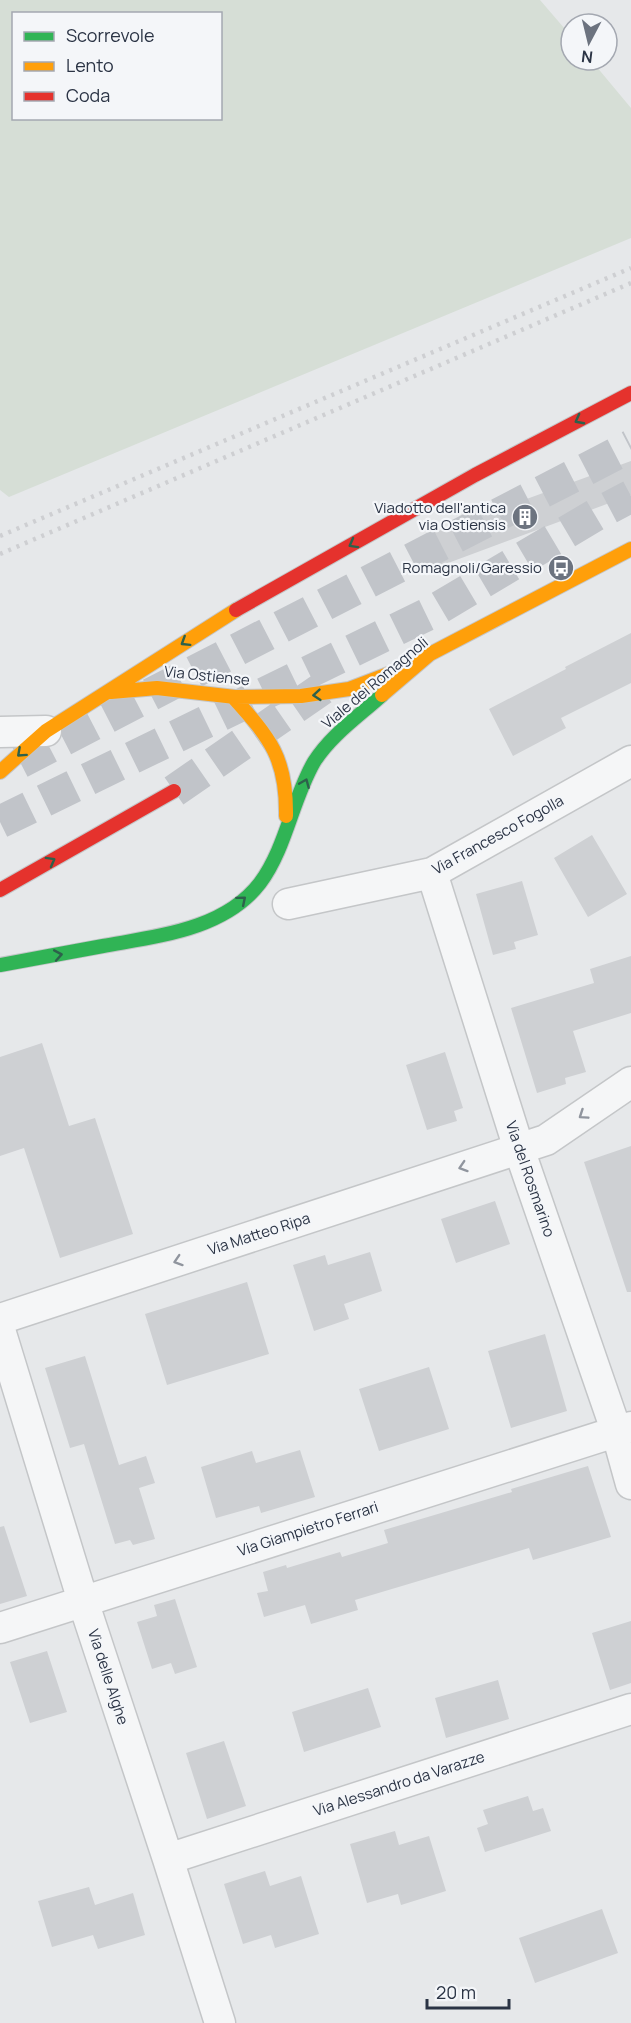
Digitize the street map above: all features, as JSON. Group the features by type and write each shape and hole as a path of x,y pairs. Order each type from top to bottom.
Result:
{"main road":[{"path":"102,694 253,599 631,393"},
{"name":"Viale dei Romagnoli","path":"0,965 160,936 201,924 234,907 250,894 270,866 309,775 322,752 341,731 430,654 631,549"},
{"name":"Via Ostiense","path":"0,772 46,730 102,694 147,687 233,697 291,697 335,693 372,682 430,654"},
{"name":"Viale dei Romagnoli","path":"233,697 260,726 284,768 287,795 283,837"},
{"path":"0,890 174,791"}],"street":[{"path":"0,732 46,730"},
{"name":"Via Francesco Fogolla","path":"288,904 432,873 631,761"},
{"name":"Via del Rosmarino","path":"432,873 519,1149 623,1429 631,1484"},
{"name":"Via Matteo Ripa","path":"0,1319 546,1140 631,1082"},
{"name":"Via delle Alghe","path":"0,1330 83,1601 220,2023"},
{"name":"Via Giampietro Ferrari","path":"0,1628 623,1429"},
{"name":"Via Alessandro da Varazze","path":"168,1858 631,1709"}],"shaded area":[{"path":"0,0 540,0 559,22 559,72 601,72 631,108 631,238 9,497 0,490"}],"building":[{"name":"Viadotto dell'antica via Ostiensis","path":"631,461 631,495 432,569 419,538"},
{"path":"631,633 631,683 561,718 566,728 513,756 489,709"},
{"path":"592,835 627,894 588,917 554,858"},
{"path":"522,881 538,935 514,942 516,949 493,955 476,894"},
{"path":"631,956 631,1013 573,1031 586,1072 565,1078 566,1084 537,1093 511,1008 594,983 590,969"},
{"path":"42,1043 69,1126 95,1118 133,1234 60,1258 24,1148 0,1156 0,1057"},
{"path":"445,1052 463,1108 454,1111 457,1121 427,1130 406,1065"},
{"path":"631,1146 631,1292 627,1292 584,1162"},
{"path":"495,1201 510,1244 456,1263 441,1219"},
{"path":"370,1252 382,1291 344,1304 349,1319 314,1331 293,1265 325,1255 328,1265"},
{"path":"247,1282 269,1354 167,1385 145,1314"},
{"path":"545,1334 567,1411 511,1428 488,1351"},
{"path":"85,1356 119,1465 146,1456 155,1483 139,1488 155,1539 133,1545 130,1540 115,1544 84,1444 70,1448 45,1368"},
{"path":"429,1367 449,1429 379,1451 359,1389"},
{"path":"300,1450 315,1497 261,1513 259,1506 216,1518 201,1467 252,1451 256,1463"},
{"path":"588,1466 611,1537 533,1560 529,1548 355,1600 358,1610 311,1624 305,1605 264,1617 257,1593 268,1591 263,1572 286,1565 287,1568 340,1552 342,1557 388,1543 384,1530 512,1492 511,1489"},
{"path":"4,1526 27,1596 0,1604 0,1527"},
{"path":"175,1599 197,1667 175,1674 171,1663 152,1669 137,1622 157,1616 154,1605"},
{"path":"631,1621 631,1683 610,1690 592,1633"},
{"path":"47,1651 67,1712 30,1723 10,1662"},
{"path":"498,1680 509,1719 446,1738 435,1698"},
{"path":"368,1688 381,1727 304,1752 292,1712"},
{"path":"224,1741 246,1806 207,1819 186,1753"},
{"path":"528,1796 533,1811 543,1808 551,1831 485,1852 477,1828 488,1824 483,1810"},
{"path":"395,1831 399,1845 429,1836 446,1891 401,1905 398,1894 367,1903 350,1844"},
{"path":"265,1871 270,1886 301,1876 319,1934 275,1948 271,1935 243,1944 224,1884"},
{"path":"89,1887 95,1905 133,1893 145,1935 98,1949 93,1935 52,1947 38,1901"},
{"path":"602,1909 618,1953 535,1983 519,1938"}],"tunnel":[{"path":"20,762 631,446"},
{"path":"0,822 430,613 631,496"},
{"path":"174,791 323,688"}],"railway":[{"path":"0,536 631,268"},
{"path":"0,554 631,283"}],"traffic: fast":[{"path":"0,965 167,934 209,921 245,899 269,869 314,762 337,734 382,695"}],"traffic: slow":[{"path":"382,695 430,654 631,549"},
{"path":"0,772 46,731 236,610"},
{"path":"111,692 157,688 235,697 301,696 349,689 396,671"},
{"path":"233,697 257,725 274,750 283,779 286,816"}],"traffic: jam":[{"path":"236,610 475,475 631,393"},
{"path":"0,890 174,791"}],"place":[{"name":"Viadotto dell'antica via Ostiensis","path":"525,517"},
{"name":"Romagnoli/Garessio","path":"561,568"}]}
